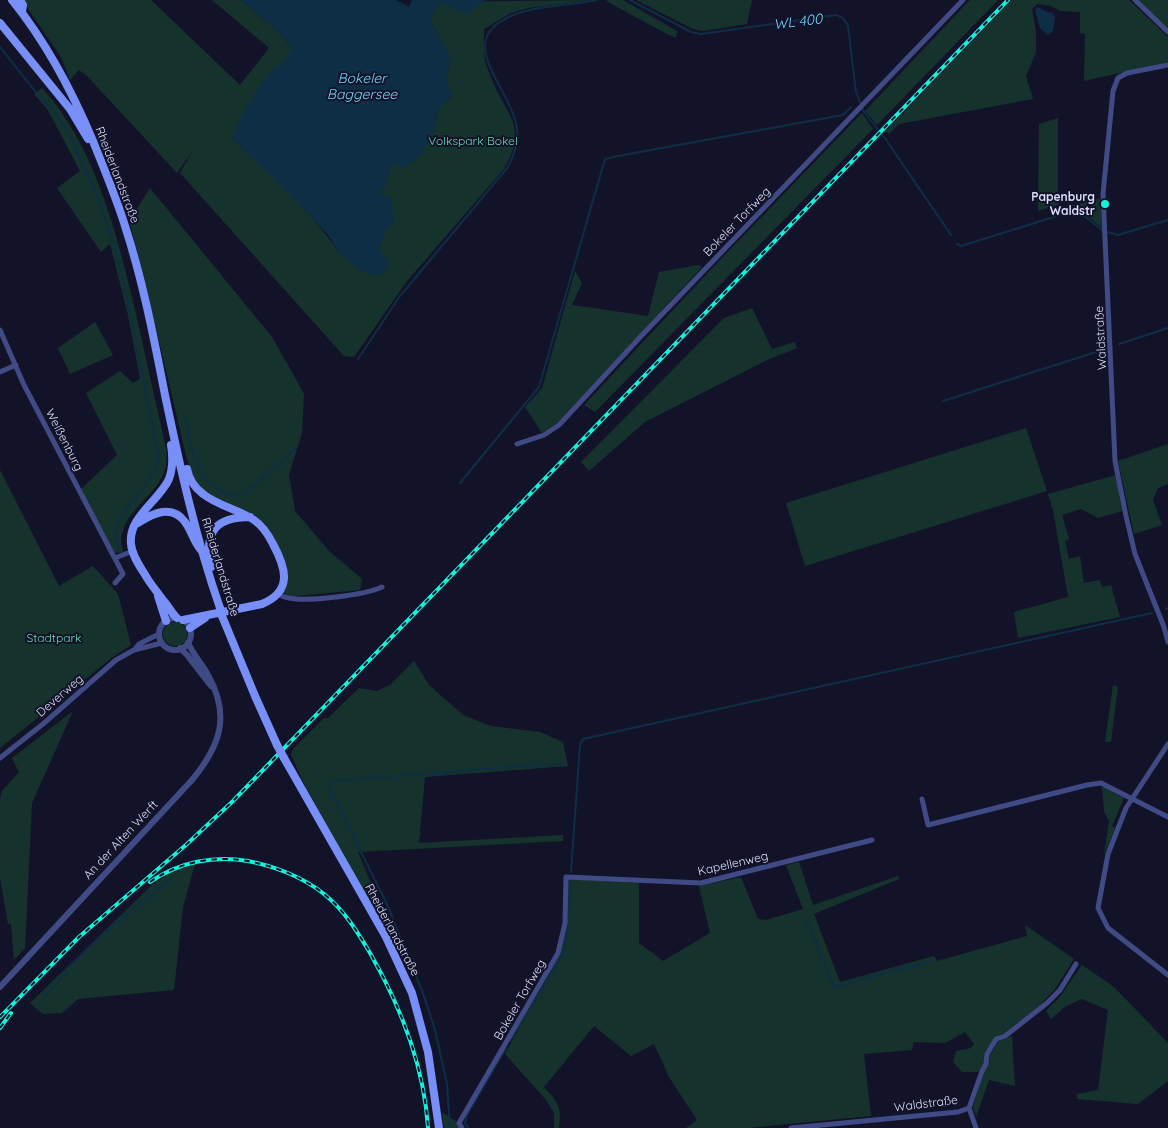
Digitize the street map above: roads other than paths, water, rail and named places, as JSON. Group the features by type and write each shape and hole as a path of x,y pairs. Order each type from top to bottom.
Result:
{"main road":[{"name":"Rheiderlandstraße","path":"12,0 22,12 69,89 115,195 137,267 173,433 202,550 221,612 277,745 386,937 412,993 428,1052 439,1128"},
{"path":"20,0 23,5 22,12"},
{"path":"0,23 48,82 96,149"},
{"path":"173,433 171,442 173,462 169,478 165,486 142,513 136,524 131,538 133,552 158,594 180,619 208,615 271,601 278,594 284,581 284,573 281,559 266,531 250,517 202,494 188,475 184,458 178,453"},
{"path":"136,524 156,512 171,512 178,515 185,522 194,543 202,550"},
{"path":"210,578 212,569 208,544 213,530 230,518 250,517"},
{"path":"158,594 166,621"},
{"path":"190,628 208,615"}],"street":[{"name":"Bokeler Torfweg","path":"517,444 544,435 559,425 643,334 856,114 963,0"},
{"path":"1135,0 1168,32"},
{"name":"Waldstraße","path":"1168,65 1127,73 1118,78 1113,91 1103,194 1115,461 1135,554 1164,627 1168,642"},
{"name":"Weißenburg","path":"0,330 67,468 123,574 116,584"},
{"path":"0,372 16,365"},
{"path":"115,558 133,552"},
{"path":"278,594 287,598 311,598 372,592 382,587"},
{"path":"180,619 190,628 191,633 188,642 180,648 170,649 162,643 159,634 162,624 166,621 180,619"},
{"name":"Deverweg","path":"134,650 139,644 159,634"},
{"name":"An der Alten Werft","path":"0,987 208,762 215,747 220,728 220,709 209,676 188,642"},
{"name":"Deverweg","path":"0,758 43,724 116,660 134,650 162,643"},
{"name":"An der Alten Werft","path":"180,648 215,692"},
{"path":"1168,744 1126,808 1108,854 1098,908 1108,928 1168,975"},
{"path":"922,798 928,825 1087,784 1101,783 1133,798 1168,818"},
{"name":"Kapellenweg","path":"566,877 702,883 872,840"},
{"name":"Bokeler Torfweg","path":"461,1126 558,953 565,923 566,877"},
{"name":"Waldstraße","path":"791,1128 958,1112 969,1108 988,1054 996,1039 1005,1036 1047,1003 1060,990 1076,964"},
{"path":"969,1108 976,1128"}],"water":[{"name":"Bokeler Baggersee","path":"241,0 396,0 409,7 412,0 486,0 465,14 439,2 430,20 451,59 446,79 452,96 439,107 435,125 422,155 402,168 391,162 386,183 379,192 391,199 394,223 384,233 379,250 389,264 378,276 358,270 339,253 328,235 305,210 232,138 249,103 260,86 272,71 286,59 292,48 278,31"},
{"path":"1038,7 1053,13 1055,17 1053,31 1048,35 1040,28 1035,10"}],"waterway":[{"path":"358,359 400,296 508,167 513,156 517,140 516,123 487,60 485,46 488,33 500,22 522,12 597,0"},
{"name":"WL 400","path":"630,0 691,32 701,34 836,15 845,20 848,26 856,92 864,112 884,137 951,235"},
{"path":"0,47 39,96 54,111 69,134 100,203 114,244 125,288 158,460 154,473 120,518 115,532 119,550"},
{"path":"460,483 539,387 605,159 843,115 851,107"},
{"path":"957,244 961,246 1073,211 1080,212 1103,231"},
{"path":"1107,232 1118,235 1168,220"},
{"path":"1119,344 1168,328"},
{"path":"943,401 1099,351"},
{"path":"185,419 192,451 199,470 211,485 232,495 243,495 297,447"},
{"path":"571,872 580,745 583,739 1152,613"},
{"path":"450,1128 447,1084 435,1030 424,996 387,904 330,790 332,781 563,763"},
{"path":"45,996 85,951 171,879"},
{"path":"510,1041 565,951 570,882"},
{"path":"806,919 834,987 931,961"},
{"path":"468,1128 465,1123 467,1115 506,1048"}],"railway":[{"path":"0,1017 79,937 187,844 233,801 1008,0"},
{"path":"150,882 173,869 185,865 210,860 235,859 258,863 288,873 307,882 331,900 350,921 392,994 409,1038 422,1082 428,1128"},
{"path":"0,1028 11,1013"}],"place":[{"name":"Papenburg Waldstr","path":"1105,204"}],"park label":[{"name":"Volkspark Bokel","path":"473,141"},
{"name":"Stadtpark","path":"54,638"}]}
